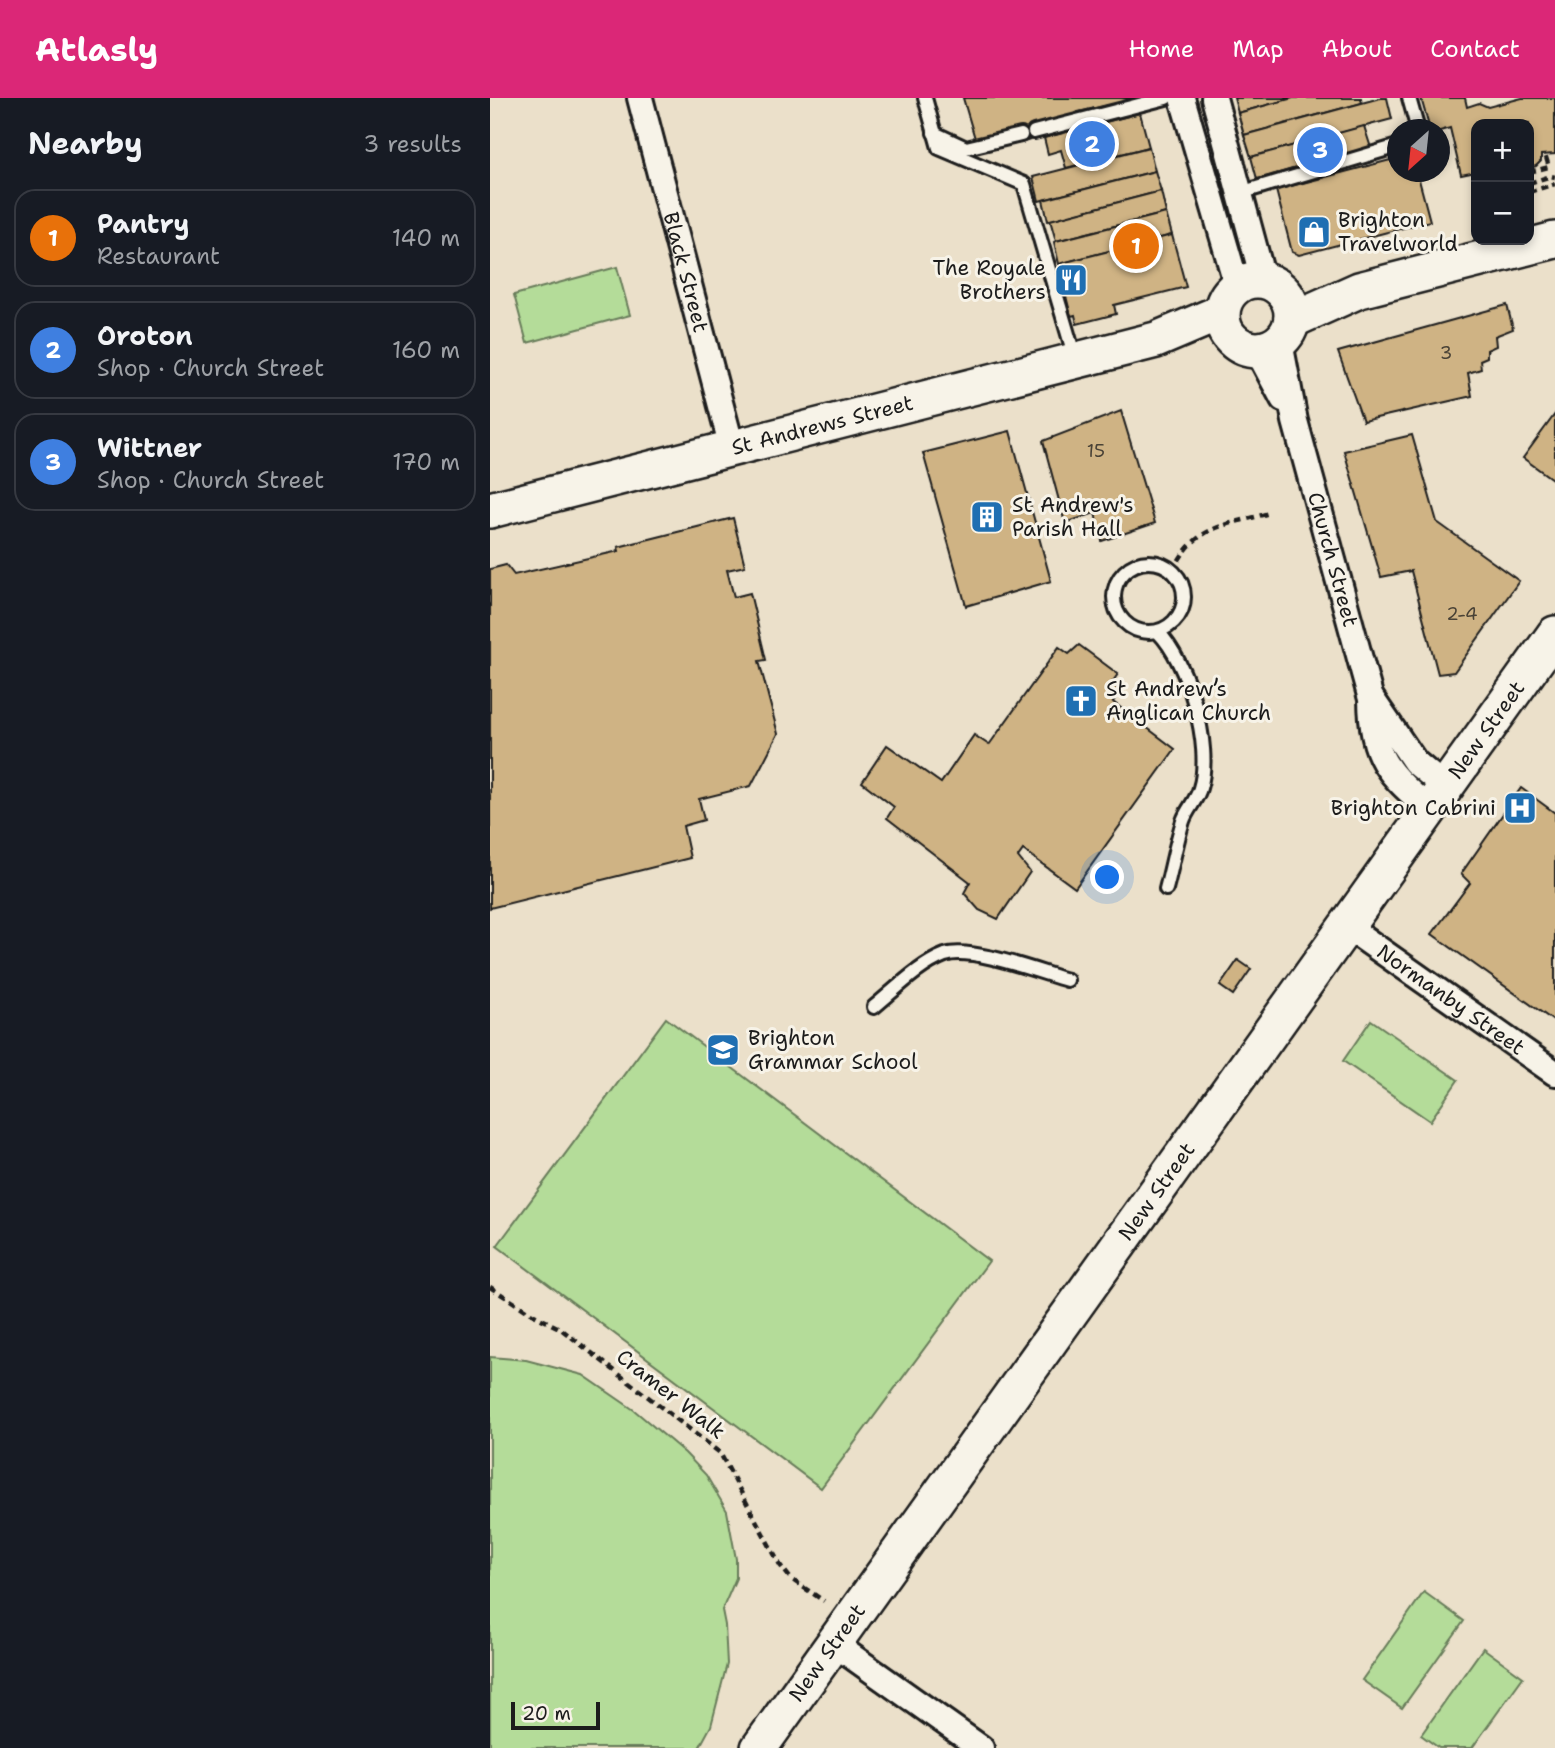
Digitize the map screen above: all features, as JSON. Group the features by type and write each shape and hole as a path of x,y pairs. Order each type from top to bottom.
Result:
{"main road":[{"name":"St Andrews Street","path":"490,510 1555,240"},
{"name":"New Street","path":"759,1748 1555,634"}],"street":[{"name":"Black Street","path":"640,98 732,448"},
{"name":"Church Street","path":"1182,98 1295,421 1371,699 1375,740 1381,759 1394,778 1438,799"},
{"name":"Church Street","path":"1214,98 1240,193 1258,315"},
{"name":"Normanby Street","path":"1346,926 1555,1073"},
{"path":"842,1631 981,1748"}],"lane":[{"path":"925,98 939,148 1024,184 1076,361"},
{"path":"934,133 966,148 1166,98"},
{"path":"1409,98 1415,119"},
{"path":"1240,193 1387,149"},
{"path":"1155,562 1173,572 1181,582 1184,602 1178,618 1158,632 1136,631 1125,625 1115,610 1113,598 1117,581 1125,570 1136,564 1155,562"},
{"path":"1158,632 1168,642 1188,687 1201,726 1205,753 1200,789 1184,818 1166,889"},
{"path":"874,1007 917,972 939,958 954,953 984,956 1067,980"}],"path":[{"path":"1534,169 1549,167 1546,156 1555,155"},
{"path":"1532,182 1555,177"},
{"path":"1534,190 1555,184"},
{"path":"1173,572 1182,553 1205,531 1269,513"},
{"name":"Cramer Walk","path":"490,1287 561,1329 720,1452 780,1566 842,1631"}],"green space":[{"path":"617,267 630,315 527,343 514,295"},
{"path":"666,1018 989,1261 821,1488 497,1246"},
{"path":"1371,1020 1458,1080 1430,1121 1343,1061"},
{"path":"490,1357 526,1360 583,1375 634,1410 685,1453 706,1475 727,1511 736,1559 736,1578 722,1610 727,1664 711,1726 699,1748 490,1748"},
{"path":"1424,1592 1464,1621 1402,1708 1362,1680"},
{"path":"1483,1648 1523,1677 1472,1748 1439,1748 1421,1735"}],"building":[{"path":"963,98 1136,99 1078,112 1079,116 1033,127 1036,138 1024,142 1021,135 976,142"},
{"path":"1234,98 1293,98 1238,113"},
{"path":"1293,98 1361,98 1362,103 1244,135 1238,113"},
{"path":"1380,98 1387,98 1392,119 1251,157 1244,135"},
{"path":"1421,98 1465,98 1467,107 1479,103 1488,107 1522,98 1555,98 1555,154 1541,155 1541,161 1534,167 1534,119 1471,119 1471,173 1461,175 1450,119 1427,119"},
{"path":"1140,113 1149,147 1066,168 1061,150 1048,154 1044,138"},
{"path":"1364,126 1371,148 1257,179 1251,157"},
{"path":"1149,147 1155,171 1039,201 1033,177"},
{"path":"1387,161 1387,182 1420,182 1430,221 1299,255 1292,252 1276,190"},
{"path":"1155,171 1161,191 1048,221 1043,200"},
{"path":"1161,191 1166,213 1056,241 1050,220"},
{"path":"1166,213 1172,235 1059,264 1054,242 1056,241"},
{"path":"1172,235 1186,287 1114,305 1116,314 1077,324 1075,315 1071,316 1064,288 1067,287 1062,263"},
{"path":"1507,305 1513,329 1495,336 1496,346 1487,350 1487,357 1480,360 1481,369 1468,373 1472,396 1363,421 1338,352"},
{"path":"1121,411 1155,523 1102,541 1095,513 1065,523 1043,441"},
{"path":"1555,414 1555,481 1523,458"},
{"name":"St Andrew's Parish Hall","path":"1010,431 1051,581 966,606 923,453"},
{"path":"1412,435 1437,522 1519,581 1454,672 1438,674 1411,571 1381,577 1344,451"},
{"path":"733,518 745,566 727,570 734,597 750,593 766,660 759,661 778,734 751,786 699,799 704,820 683,826 690,858 490,908 490,569 506,565 514,575 619,551 618,547"},
{"path":"1079,645 1118,674 1111,684 1120,690 1113,702 1175,749 1075,888 1023,850 1018,857 1030,872 998,919 979,910 964,893 970,882 887,818 894,807 862,782 887,745 941,783 974,735 989,745 1059,647 1069,654"},
{"name":"Brighton Cabrini","path":"1521,788 1555,813 1555,1022 1432,934 1470,883 1461,874"},
{"path":"1238,960 1251,969 1233,995 1220,986"}],"place":[{"name":"Oroton","path":"1092,144"},
{"name":"Wittner","path":"1320,150"},
{"name":"Brighton Travelworld","path":"1314,232"},
{"name":"Pantry","path":"1136,246"},
{"name":"The Royale Brothers","path":"1071,280"},
{"name":"St Andrew's Parish Hall","path":"987,517"},
{"name":"St Andrew’s Anglican Church","path":"1081,701"},
{"name":"Brighton Cabrini","path":"1520,808"},
{"name":"Brighton Grammar School","path":"723,1050"}]}
